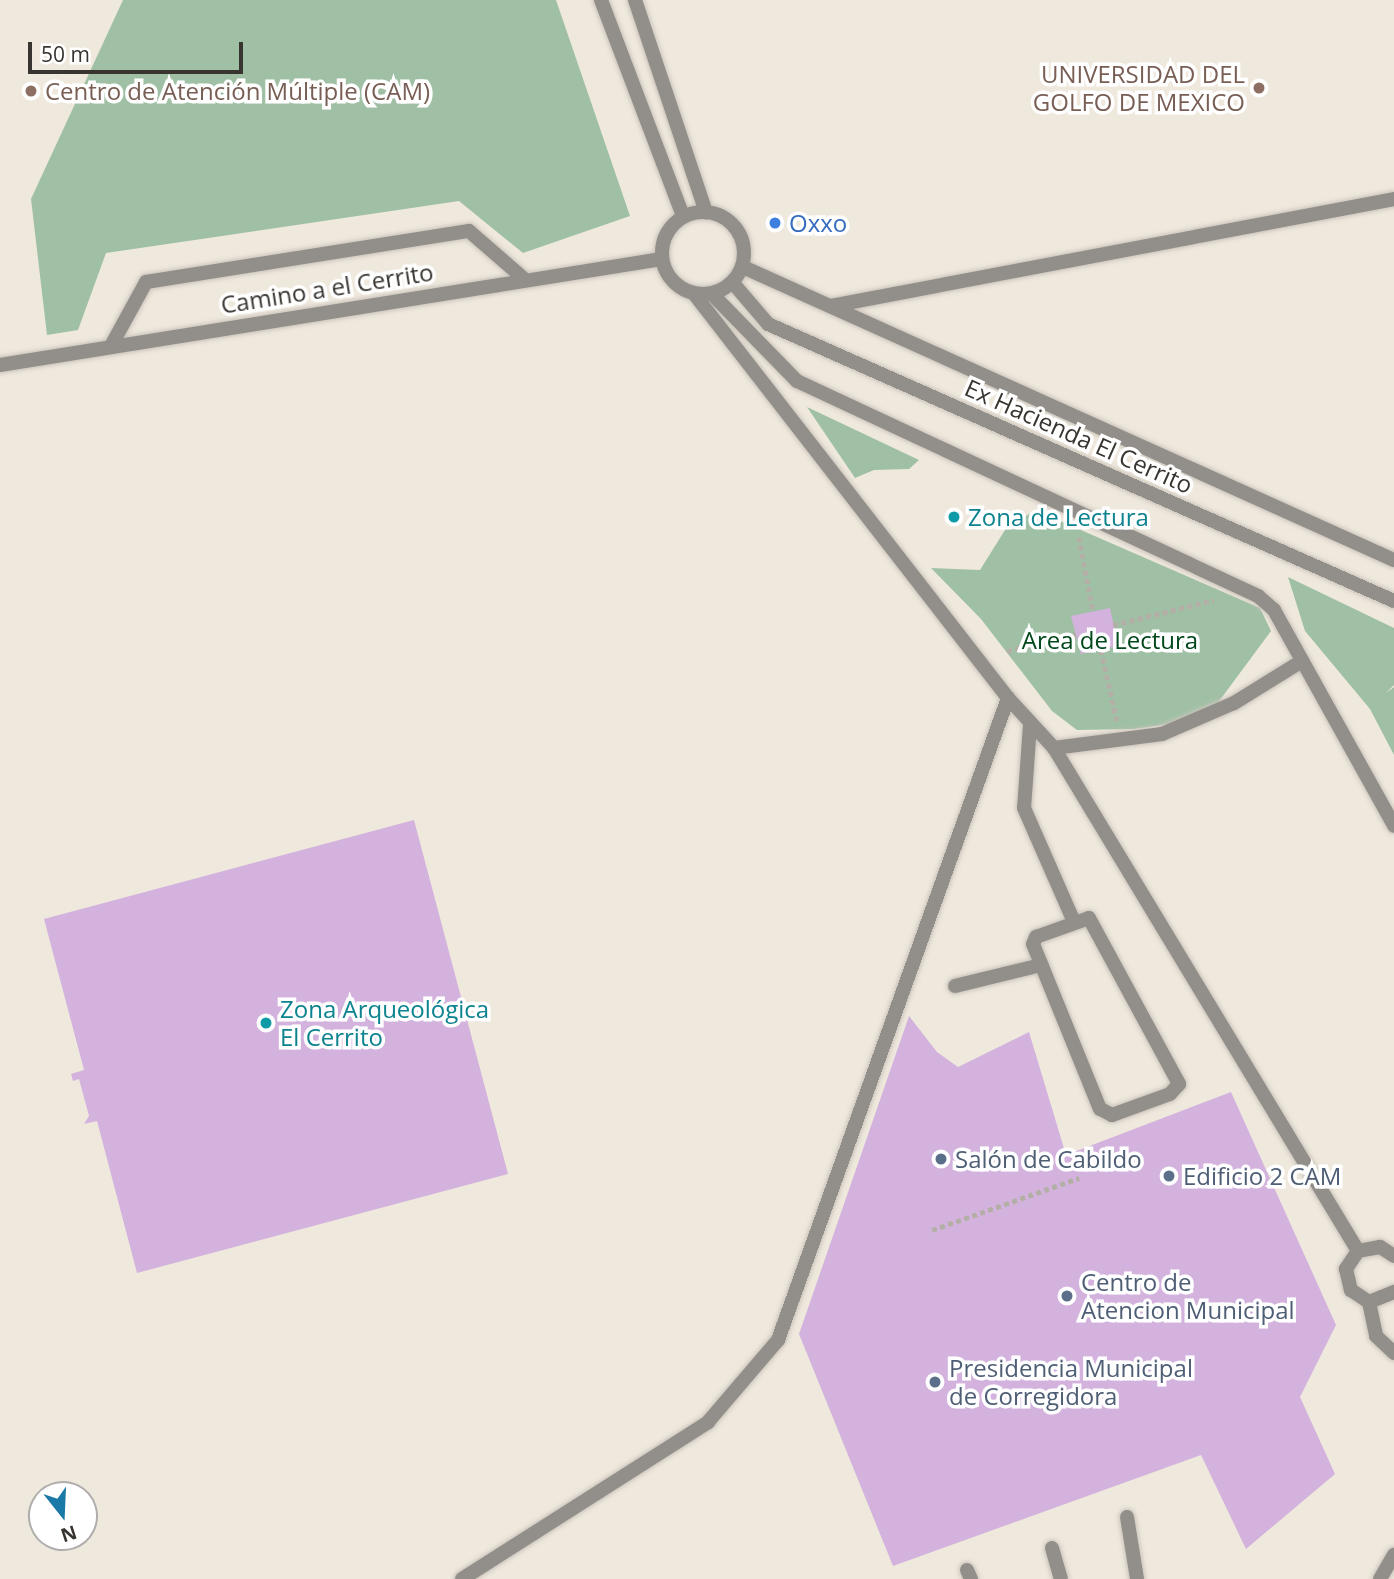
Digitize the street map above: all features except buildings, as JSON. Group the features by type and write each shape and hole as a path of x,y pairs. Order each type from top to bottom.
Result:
{"street":[{"path":"601,0 684,216"},
{"path":"635,0 706,212"},
{"path":"831,306 1394,199"},
{"path":"695,295 712,294 733,283 743,267 737,229 706,212 684,216 667,235 662,258 667,275 695,295 1008,698 1054,748 1358,1251"},
{"path":"111,346 146,282 469,231 523,278"},
{"name":"Camino a el Cerrito","path":"0,365 523,278 662,258"},
{"path":"743,267 1394,561"},
{"name":"Ex Hacienda El Cerrito","path":"733,283 750,307 768,324 1394,601"},
{"path":"712,294 797,381 1258,596 1274,610 1394,826"},
{"path":"1054,748 1162,734 1234,703 1303,661"},
{"path":"462,1579 708,1422 778,1340 1008,698"},
{"path":"1030,725 1024,808 1074,922"},
{"path":"1089,918 1096,925 1177,1088 1106,1115 1041,965 1033,940 1074,922 1089,918"},
{"path":"955,986 1041,965"},
{"path":"1394,1256 1380,1247 1358,1251 1346,1269 1350,1290 1369,1302 1376,1336 1394,1353"},
{"path":"1369,1302 1394,1292"},
{"path":"1127,1517 1137,1579"},
{"path":"1052,1548 1061,1579"},
{"path":"1380,1579 1394,1555"}],"path":[{"path":"1077,529 1093,611"},
{"path":"1113,625 1219,599"},
{"path":"1007,651 1076,635"},
{"path":"1101,650 1119,729"},
{"path":"932,1230 1079,1178"}],"green space":[{"path":"123,0 556,0 630,216 523,253 459,201 106,253 78,330 47,335 31,199"},
{"path":"807,407 919,460 909,469 874,470 855,478"},
{"name":"Area de Lectura","path":"1035,510 1260,608 1271,631 1217,704 1169,724 1134,729 1077,730 1052,711 981,619 931,568 980,570 1005,530"},
{"path":"1288,577 1394,628 1394,685 1386,693 1394,687 1394,755 1370,709 1305,631"}],"place":[{"name":"UNIVERSIDAD DEL GOLFO DE MEXICO","path":"1259,88"},
{"name":"Centro de Atención Múltiple (CAM)","path":"31,91"},
{"name":"Oxxo","path":"775,223"},
{"name":"Zona de Lectura","path":"954,517"},
{"name":"Zona Arqueológica El Cerrito","path":"266,1023"},
{"name":"Salón de Cabildo","path":"941,1159"},
{"name":"Edificio 2 CAM","path":"1169,1176"},
{"name":"Centro de Atencion Municipal","path":"1067,1296"},
{"name":"Presidencia Municipal de Corregidora","path":"935,1382"}]}
